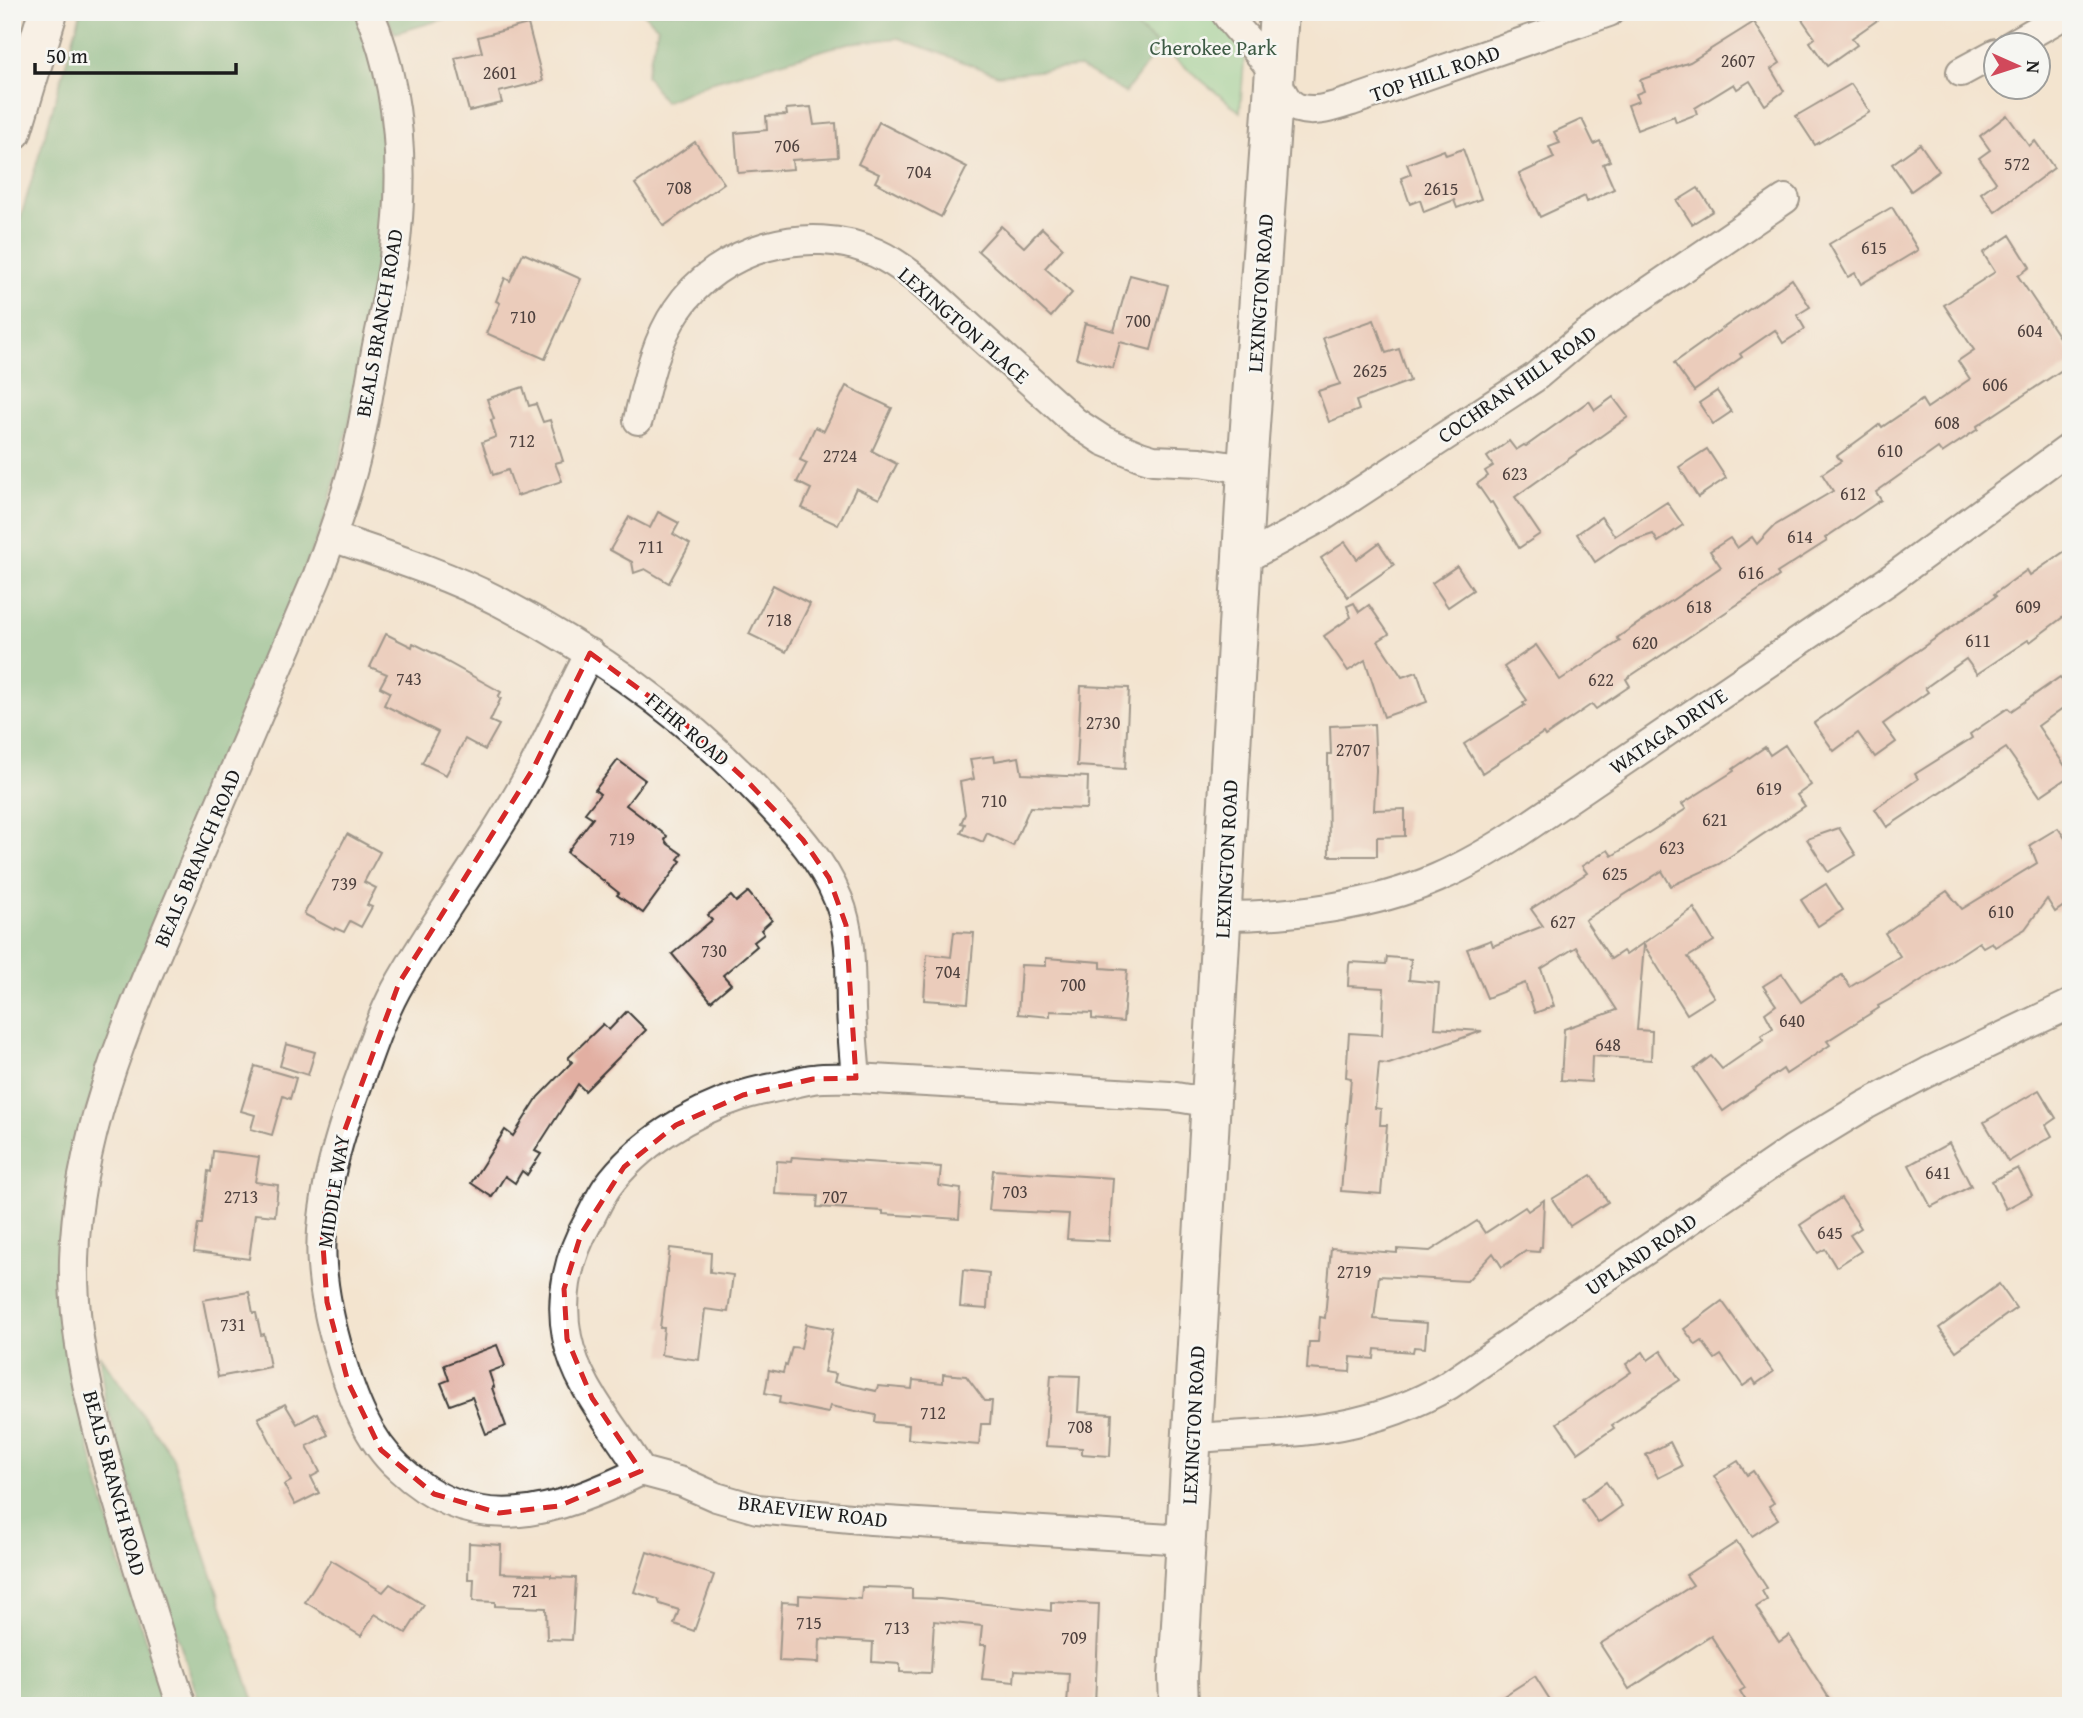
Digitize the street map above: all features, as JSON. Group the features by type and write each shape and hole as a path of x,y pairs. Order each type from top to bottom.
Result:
{"main road":[{"path":"12,131 48,12"},
{"name":"LEXINGTON ROAD","path":"1180,1706 1178,1677 1244,559 1247,468 1279,12"}],"street":[{"name":"BEALS BRANCH ROAD","path":"182,1706 100,1444 79,1342 74,1262 78,1200 94,1124 109,1076 154,960 317,577 355,461 394,258 400,181 399,131 394,93 380,39 369,12"},
{"path":"1225,12 1275,75"},
{"name":"TOP HILL ROAD","path":"1275,75 1283,94 1293,106 1317,111 1352,102 1609,12"},
{"path":"2034,32 2069,12"},
{"path":"1961,72 1982,61"},
{"name":"COCHRAN HILL ROAD","path":"1244,559 1320,517 1534,378 1585,335 1784,199"},
{"name":"LEXINGTON PLACE","path":"638,420 660,342 676,310 707,277 726,264 763,247 808,240 830,241 877,253 909,272 1075,422 1104,440 1153,460 1247,468"},
{"name":"WATAGA DRIVE","path":"1222,916 1273,914 1333,907 1387,895 1435,879 1477,859 1888,581 2071,447"},
{"name":"FEHR ROAD","path":"332,537 416,566 498,601 590,653 680,719 747,781 803,841 829,878 839,901 846,925 851,969 856,1078"},
{"name":"MIDDLE WAY","path":"590,653 533,769 405,973 383,1016 348,1110 333,1162 322,1231 322,1263 327,1303 348,1382 372,1437 414,1482 456,1504 499,1513 535,1511 559,1506 641,1471"},
{"name":"UPLAND ROAD","path":"1192,1438 1313,1431 1389,1414 1427,1398 1792,1150 1866,1105 1928,1072 2071,1004"},
{"path":"641,1471 592,1398 576,1367 567,1339 564,1289 573,1252 607,1188 624,1167 654,1140 676,1125 743,1095 813,1079 856,1078 1170,1096 1212,1103"},
{"name":"BRAEVIEW ROAD","path":"641,1471 682,1482 716,1497 757,1509 871,1520 1186,1540"}],"highlighted area":[{"path":"590,653 680,719 747,781 803,840 829,878 846,925 856,1078 813,1079 743,1095 676,1125 624,1167 581,1234 564,1289 567,1339 592,1398 641,1471 559,1506 499,1513 434,1494 381,1450 348,1382 327,1302 322,1231 333,1162 399,983 533,769"}],"green space":[{"path":"81,12 359,12 370,28 388,184 378,283 356,395 326,516 256,688 163,902 82,1122 63,1294 76,1397 119,1561 168,1706 12,1706 12,247"},
{"path":"384,12 469,12 395,33"},
{"path":"642,12 1118,12 1160,47 1125,93 1079,67 998,75 899,38 848,43 714,81 664,102 646,75 658,27"},
{"name":"Cherokee Park","path":"1118,12 1248,12 1240,112"},
{"path":"99,1354 172,1456 255,1704 201,1706 155,1569 105,1399"}],"building":[{"path":"1797,12 1889,12 1852,38 1857,45 1827,66 1810,42 1815,38"},
{"path":"1754,22 1780,63 1771,69 1784,91 1765,105 1750,81 1737,89 1734,84 1695,108 1697,114 1676,122 1674,116 1637,130 1628,105 1639,101 1636,94 1644,91 1640,80 1690,62"},
{"path":"528,24 543,81 499,92 502,103 469,111 455,58 482,52 478,37"},
{"path":"1851,84 1870,112 1815,145 1796,116"},
{"path":"811,107 814,125 836,123 838,157 792,160 793,169 738,173 735,133 767,130 766,116 787,115 786,109"},
{"path":"2007,115 2029,146 2035,141 2054,168 1995,212 1981,193 1996,182 1979,158 1990,150 1980,136"},
{"path":"1582,119 1594,144 1600,141 1610,161 1603,164 1614,189 1587,202 1585,196 1540,217 1519,174 1554,158 1549,147 1560,143 1554,132"},
{"path":"879,122 967,167 941,217 875,182 879,174 858,164"},
{"path":"695,142 724,183 664,226 635,184"},
{"path":"1920,144 1939,171 1911,191 1892,164"},
{"path":"1463,149 1481,199 1457,208 1454,200 1424,212 1420,200 1410,204 1401,178 1411,174 1407,164 1444,150 1446,155"},
{"path":"1698,188 1713,211 1692,224 1677,201"},
{"path":"1892,207 1918,250 1861,284 1855,273 1848,277 1829,244"},
{"path":"1001,226 1024,247 1042,228 1063,248 1045,268 1072,293 1051,317 978,251"},
{"path":"2010,235 2030,267 2018,276 2071,355 2071,364 1977,426 1978,429 1942,453 1938,448 1876,492 1881,500 1825,538 1827,541 1777,573 1779,576 1768,584 1626,679 1630,686 1596,709 1592,704 1545,736 1543,733 1482,773 1464,744 1525,705 1523,703 1527,700 1504,667 1536,645 1560,680 1620,641 1617,638 1721,567 1710,551 1730,538 1737,548 1752,537 1757,544 1774,526 1833,491 1822,474 1841,461 1837,456 1880,424 1882,427 1922,400 1927,408 1970,379 1958,361 1974,350 1944,305 1995,272 1983,253"},
{"path":"523,253 581,279 545,359 486,333 500,303 496,301 505,278 510,281"},
{"path":"1130,275 1168,285 1151,350 1120,342 1113,368 1076,358 1085,323 1114,331"},
{"path":"1792,279 1810,307 1797,315 1805,329 1783,343 1775,330 1694,391 1674,363"},
{"path":"1374,320 1386,353 1399,349 1410,381 1356,401 1359,410 1329,422 1318,391 1340,384 1323,338"},
{"path":"846,386 892,408 872,451 897,464 879,499 856,488 838,525 802,508 811,489 797,482 807,463 800,460 815,427 824,431"},
{"path":"523,387 529,406 536,404 543,422 550,420 563,461 555,463 562,481 517,496 508,470 493,475 482,442 496,437 491,420 494,419 487,399"},
{"path":"1717,391 1731,412 1713,424 1699,403"},
{"path":"1613,397 1628,417 1515,497 1540,534 1519,548 1492,502 1490,503 1477,484 1488,476 1485,471 1493,466 1487,457 1509,441 1516,450 1526,446 1589,401 1595,410"},
{"path":"1707,449 1726,478 1698,497 1679,467"},
{"path":"1667,502 1683,525 1658,542 1653,534 1620,545 1595,562 1577,534 1601,517 1615,536"},
{"path":"658,512 679,523 673,534 690,544 669,583 645,569 634,573 632,562 610,550 629,517 650,528"},
{"path":"1345,542 1357,559 1379,543 1394,565 1348,597 1321,558"},
{"path":"2071,547 2071,611 2030,642 2028,640 1977,674 1966,659 1925,688 1928,692 1883,724 1896,742 1875,757 1858,733 1834,751 1814,723 1996,596 1994,594 2027,570 2030,575"},
{"path":"1457,566 1473,590 1448,607 1432,583"},
{"path":"773,585 810,604 786,652 749,634"},
{"path":"1354,603 1359,612 1369,605 1389,634 1378,641 1402,677 1417,672 1427,702 1384,717 1365,660 1348,671 1324,636 1351,617 1347,606"},
{"path":"386,634 412,647 413,643 443,658 501,692 498,697 501,698 490,721 499,725 485,750 465,739 446,775 422,763 438,732 384,705 390,692 380,687 387,674 370,667"},
{"path":"2060,677 2071,693 2071,702 2038,726 2071,775 2040,796 2006,748 1887,827 1875,809 1918,779 1915,774 1972,738 1970,734 2008,708 2011,711"},
{"path":"1081,686 1129,688 1125,769 1077,766"},
{"path":"1374,724 1374,810 1405,809 1405,836 1377,837 1377,856 1329,856 1330,726"},
{"path":"1785,745 1811,785 1797,795 1805,806 1719,864 1671,886 1662,871 1585,920 1611,959 1623,951 1626,955 1694,908 1714,941 1688,957 1714,997 1687,1014 1644,945 1637,1030 1652,1031 1651,1060 1592,1056 1591,1082 1561,1080 1564,1029 1617,1010 1576,947 1541,969 1554,1006 1535,1013 1525,983 1487,998 1467,949 1491,940 1493,946 1543,926 1531,909 1587,873 1582,866 1608,850 1612,856 1686,809 1682,804 1734,771 1733,769 1765,747 1770,755"},
{"path":"994,756 995,761 1019,757 1022,774 1088,777 1087,809 1030,807 1013,846 987,833 983,842 961,833 965,814 960,782 974,779 970,759"},
{"path":"618,760 645,780 626,805 667,836 665,840 668,844 682,854 678,859 681,861 643,913 617,895 619,893 567,852 593,818 585,813 600,794 595,790"},
{"path":"1839,828 1856,855 1828,872 1807,839"},
{"path":"2058,828 2071,847 2071,901 2055,912 2047,899 2025,929 1995,947 1992,942 1983,947 1979,942 1827,1041 1830,1045 1806,1061 1786,1074 1783,1069 1723,1111 1694,1069 1711,1056 1722,1069 1764,1040 1761,1036 1773,1028 1765,1013 1776,1005 1763,986 1782,974 1801,1002 1842,975 1850,987 1900,956 1885,933 1947,891 1962,909 2037,863 2030,845"},
{"path":"347,834 380,852 364,882 376,888 367,905 372,907 361,927 350,921 344,932 335,928 334,930 304,914"},
{"path":"1826,884 1843,910 1818,926 1801,900"},
{"path":"748,892 772,920 761,930 764,934 754,942 757,946 723,975 731,984 711,1001 672,954 712,920 708,915 731,896 736,902"},
{"path":"954,932 974,933 968,1003 924,1000 927,954 951,957"},
{"path":"1387,957 1411,959 1409,980 1439,983 1435,1028 1482,1031 1389,1064 1379,1063 1375,1108 1381,1109 1380,1125 1387,1125 1381,1194 1341,1191 1351,1078 1346,1077 1349,1033 1382,1035 1384,988 1348,986 1349,965 1350,962 1386,964"},
{"path":"1046,958 1101,962 1101,968 1127,970 1123,1022 1092,1019 1092,1013 1050,1011 1050,1017 1018,1014 1021,965 1046,966"},
{"path":"627,1011 646,1030 585,1091 578,1084 535,1151 541,1154 527,1175 522,1171 515,1183 505,1176 492,1197 471,1183 505,1130 513,1136 538,1097 572,1062 568,1058 603,1024 609,1030"},
{"path":"286,1044 315,1052 308,1075 280,1066"},
{"path":"255,1066 296,1078 290,1099 283,1096 272,1135 251,1129 255,1115 241,1111"},
{"path":"2039,1090 2056,1118 2046,1125 2052,1136 2008,1162 1984,1122"},
{"path":"1949,1143 1971,1186 1931,1207 1909,1165"},
{"path":"213,1151 259,1157 255,1182 278,1185 275,1216 255,1214 249,1259 194,1252 198,1224 202,1224"},
{"path":"792,1157 941,1167 939,1186 961,1189 959,1219 817,1207 818,1196 775,1194 777,1161 791,1162"},
{"path":"2018,1168 2032,1195 2006,1209 1992,1181"},
{"path":"993,1170 1113,1178 1109,1241 1067,1239 1069,1214 989,1210"},
{"path":"1591,1175 1608,1202 1570,1226 1552,1199"},
{"path":"1841,1198 1861,1228 1850,1235 1861,1251 1836,1267 1825,1249 1818,1253 1800,1225"},
{"path":"1544,1200 1542,1247 1539,1252 1526,1251 1502,1267 1493,1253 1467,1281 1379,1276 1374,1319 1427,1323 1425,1348 1414,1347 1413,1352 1375,1349 1374,1359 1351,1357 1350,1372 1307,1369 1309,1342 1318,1342 1320,1317 1325,1318 1331,1248 1397,1253 1397,1249 1430,1251 1477,1221 1485,1233 1525,1207 1528,1211"},
{"path":"670,1248 711,1253 710,1272 733,1275 728,1312 705,1309 699,1360 661,1355 664,1328 660,1328"},
{"path":"963,1270 989,1273 987,1309 960,1307"},
{"path":"1999,1284 2016,1308 1956,1351 1939,1328"},
{"path":"249,1292 253,1313 256,1313 261,1335 264,1334 270,1367 218,1377 203,1300"},
{"path":"1722,1301 1773,1372 1756,1384 1753,1379 1743,1386 1721,1355 1715,1359 1702,1341 1696,1345 1684,1329"},
{"path":"806,1324 833,1329 824,1372 836,1374 834,1382 876,1391 878,1386 912,1389 913,1380 943,1383 943,1374 966,1376 985,1401 992,1401 990,1424 981,1424 979,1445 908,1439 909,1425 875,1422 876,1415 830,1406 828,1413 779,1403 780,1396 765,1393 769,1370 783,1373 792,1347 801,1348"},
{"path":"497,1345 505,1366 489,1372 506,1426 486,1434 472,1397 450,1405 441,1383 449,1380 444,1365"},
{"path":"1661,1351 1680,1380 1612,1425 1614,1428 1578,1453 1557,1423 1631,1372 1626,1364 1643,1352 1648,1360"},
{"path":"1051,1375 1080,1376 1078,1412 1112,1414 1110,1456 1082,1454 1082,1448 1046,1446"},
{"path":"285,1404 297,1424 317,1413 328,1435 307,1446 320,1472 311,1477 319,1493 295,1505 284,1485 291,1481 258,1418"},
{"path":"1670,1442 1682,1466 1658,1478 1646,1455"},
{"path":"1738,1461 1747,1475 1753,1471 1774,1503 1769,1506 1778,1519 1752,1536 1714,1476"},
{"path":"1606,1482 1622,1506 1598,1523 1582,1499"},
{"path":"1737,1542 1767,1588 1762,1591 1767,1600 1756,1607 1779,1642 1789,1635 1834,1706 1749,1706 1740,1691 1745,1688 1711,1636 1629,1689 1600,1644 1693,1585 1686,1575"},
{"path":"469,1543 501,1545 500,1573 576,1578 572,1640 547,1639 546,1608 495,1606 495,1602 473,1601 474,1579 468,1579"},
{"path":"647,1552 714,1575 694,1631 674,1624 679,1610 660,1604 658,1599 634,1592"},
{"path":"331,1560 383,1592 390,1584 424,1605 406,1633 375,1614 361,1636 305,1602"},
{"path":"862,1587 912,1589 912,1598 1051,1611 1051,1602 1099,1604 1095,1706 1067,1706 1069,1673 1015,1670 1014,1682 982,1679 986,1645 980,1645 982,1626 934,1621 931,1673 900,1672 900,1664 872,1662 873,1642 820,1639 819,1663 779,1661 782,1602 799,1603 799,1595 861,1599"},
{"path":"1535,1676 1554,1706 1488,1706"}]}
